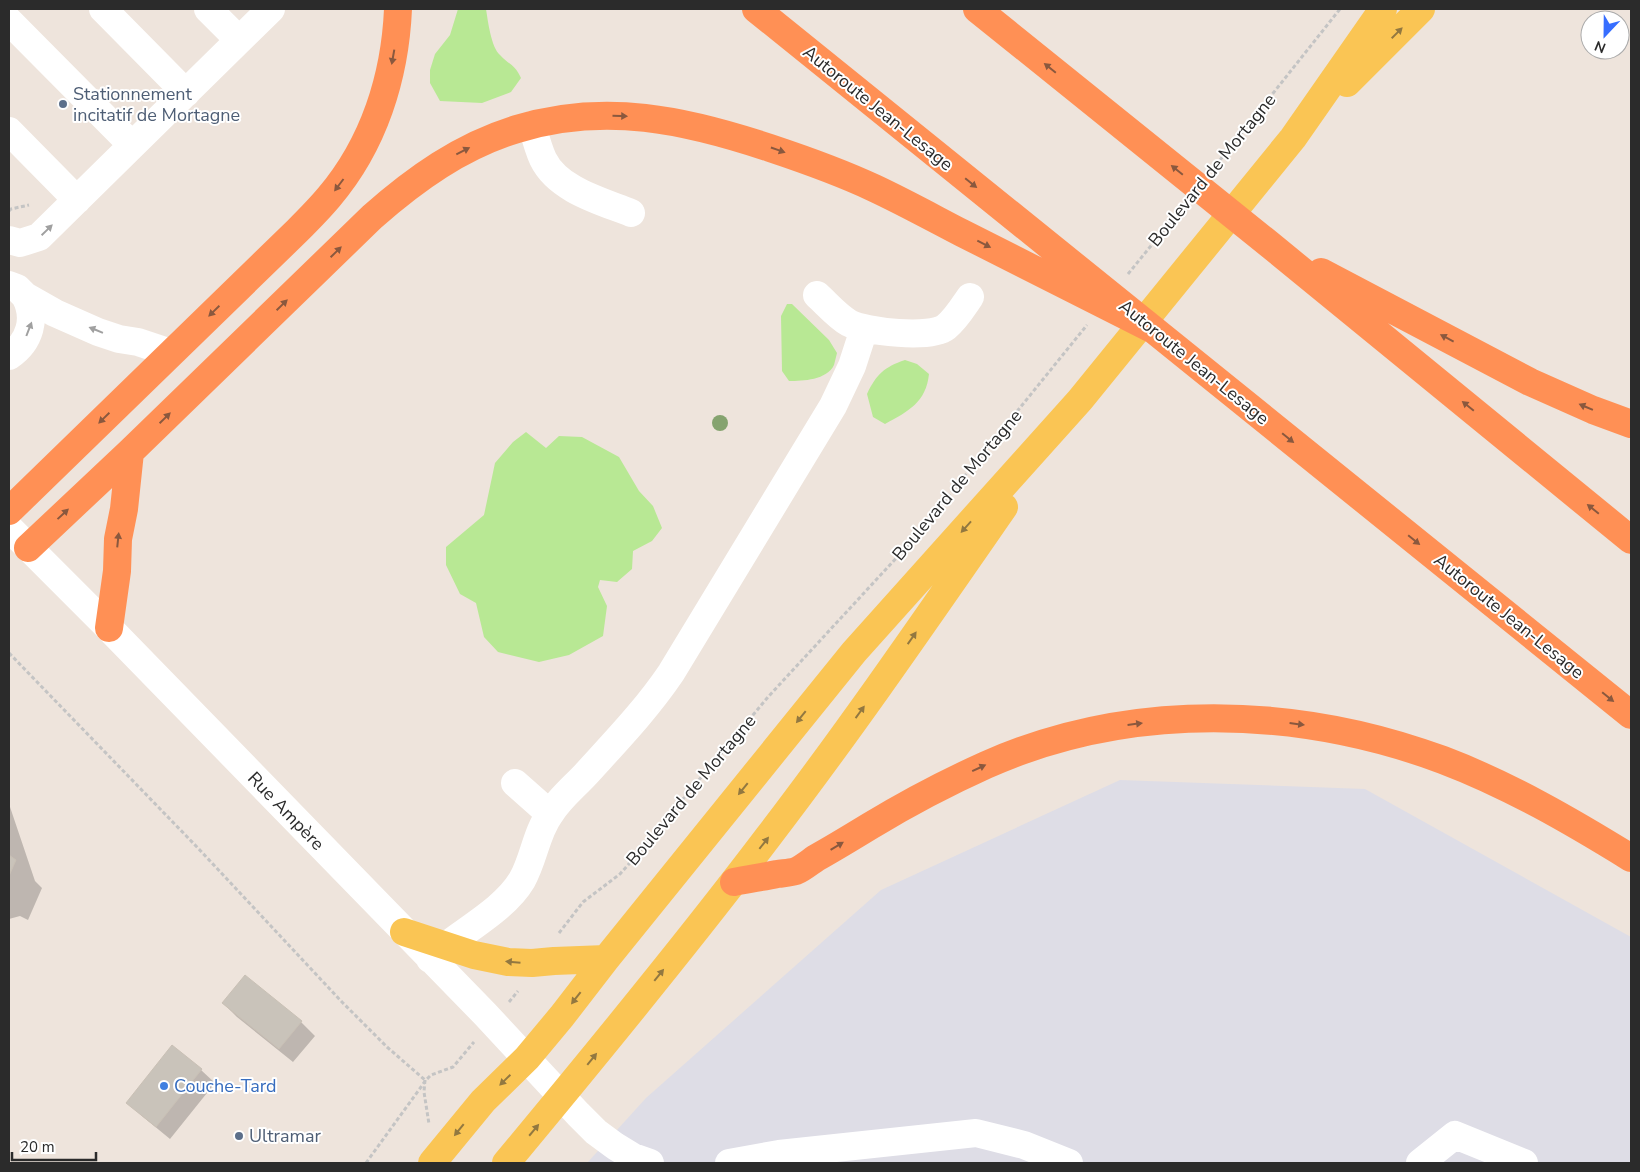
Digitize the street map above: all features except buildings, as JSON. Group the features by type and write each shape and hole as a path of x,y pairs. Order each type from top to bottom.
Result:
{"highway":[{"path":"9,511 297,231 328,198 354,162 373,126 388,83 396,42 398,9"},
{"name":"Autoroute Jean-Lesage","path":"756,9 1631,715"},
{"path":"977,9 1269,244 1631,540"},
{"path":"28,548 130,452 372,217 398,195 437,166 457,154 497,136 555,120 596,116 645,117 710,129 823,166 875,188 1154,330"},
{"path":"1269,244 1530,382 1585,407 1631,424"},
{"path":"109,628 117,571 118,539 124,509 130,452"},
{"path":"734,882 795,871 940,786 1038,745 1077,734 1133,724 1196,718 1250,718 1302,724 1342,731 1404,747 1473,772 1531,800 1631,858"}],"main road":[{"name":"Boulevard de Mortagne","path":"432,1163 483,1101 527,1058 854,652 1080,400 1293,138 1383,9"},
{"name":"Boulevard de Mortagne","path":"1293,138 1421,9"},
{"name":"Boulevard de Mortagne","path":"506,1163 734,882 799,796 1080,400"},
{"path":"404,932 438,952 474,955 508,962 532,963 606,959"}],"street":[{"path":"103,9 186,93"},
{"path":"208,9 239,40"},
{"path":"9,240 20,243 39,237 271,9"},
{"path":"9,21 132,145"},
{"path":"532,125 543,158 550,170 566,184 592,198 631,213"},
{"path":"9,131 77,200"},
{"path":"17,290 55,313 98,332 171,353"},
{"path":"9,356 21,346 28,334 32,321 31,306 17,290"},
{"path":"817,295 848,322 864,329 900,333 933,332 945,328 970,297"},
{"path":"650,1163 633,1157 596,1132 561,1097 438,952 494,911 522,880 550,814 625,731 671,674 832,406 852,366 864,329"},
{"name":"Rue Ampère","path":"9,528 109,628 404,932"},
{"path":"515,783 550,814"},
{"path":"736,1163 780,1154 976,1133 1024,1145 1069,1163"},
{"path":"1420,1163 1455,1135 1524,1163"}],"path":[{"name":"Boulevard de Mortagne","path":"1210,173 1340,9"},
{"path":"9,211 29,205 35,200"},
{"name":"Boulevard de Mortagne","path":"1122,281 1185,204"},
{"name":"Boulevard de Mortagne","path":"559,934 583,902 620,874 768,697 912,541 1091,320"},
{"path":"9,653 196,846 342,1002 387,1047 426,1080"},
{"path":"366,1163 426,1080 431,1075 444,1071"},
{"path":"426,1080 424,1092 429,1124"}],"shaded area":[{"path":"1120,780 1365,789 1631,937 1631,1163 587,1163 646,1098 881,890"}],"green space":[{"path":"458,9 486,9 494,46 503,59 514,67 521,78 511,92 482,103 440,101 430,83 430,70 435,54 450,35"},
{"path":"787,304 792,304 829,340 837,353 834,365 826,374 814,379 789,381 782,371 781,316"},
{"path":"905,360 917,364 929,374 927,384 915,405 885,424 873,417 867,394 882,372"},
{"path":"526,432 546,448 559,436 582,437 619,457 639,491 653,506 662,528 652,541 633,551 632,569 617,582 600,580 598,587 607,606 603,636 569,655 539,662 498,652 484,637 476,603 460,594 446,565 446,547 484,515 495,463 513,442"}],"place":[{"name":"Stationnement incitatif de Mortagne","path":"63,104"},
{"name":"Couche-Tard","path":"164,1086"},
{"name":"Ultramar","path":"239,1136"}]}
